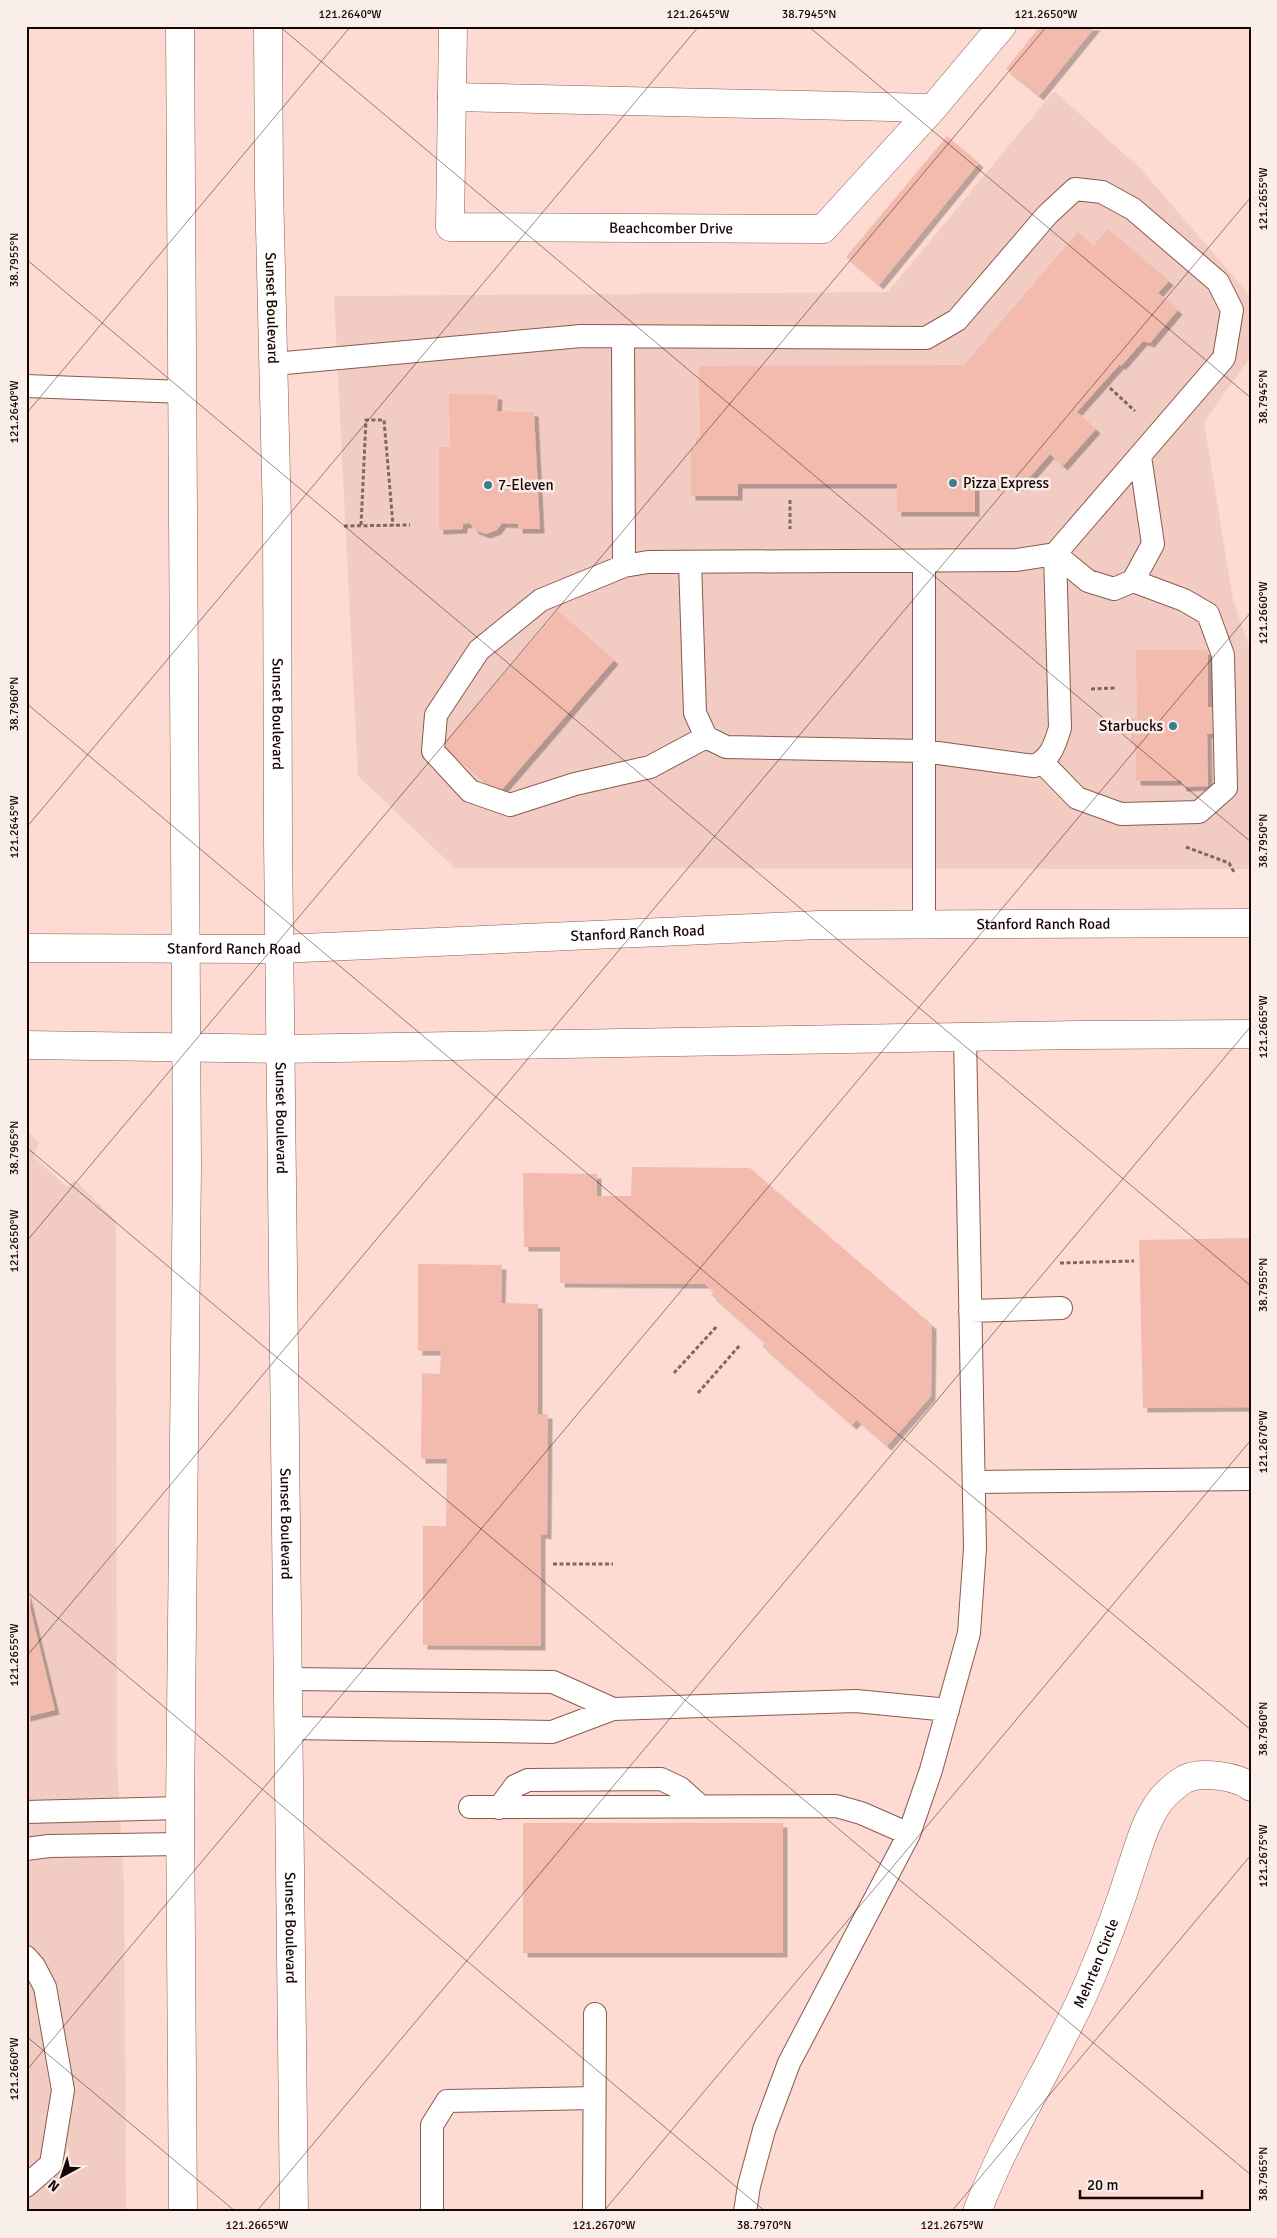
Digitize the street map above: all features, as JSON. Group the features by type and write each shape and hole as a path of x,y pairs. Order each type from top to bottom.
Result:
{"main road":[{"path":"180,26 183,178 182,392 187,1047 180,1808 183,2212"},
{"name":"Sunset Boulevard","path":"268,26 269,186 274,364 279,705 294,2212"},
{"name":"Beachcomber Drive","path":"453,26 450,227 824,228 932,108 1002,26"},
{"path":"452,97 932,108"},
{"name":"Stanford Ranch Road","path":"26,948 280,949 819,924 1251,923"},
{"path":"26,1045 281,1049 1251,1034"},
{"name":"Mehrten Circle","path":"977,2212 993,2169 1071,2023 1095,1967 1134,1862 1140,1837 1160,1800 1186,1778 1218,1775 1245,1782 1251,1787"}],"lane":[{"path":"274,364 581,336 926,338 957,320 1047,215 1075,189 1102,192 1134,209 1218,282 1232,310 1224,358 1055,554 1016,560 648,562 624,566 541,600 479,650 436,715 433,751 470,791 510,805 575,784 650,767 706,738"},
{"path":"623,336 624,566"},
{"path":"26,386 182,392"},
{"path":"1133,581 1153,544 1140,456"},
{"path":"1042,762 1077,798 1121,814 1199,812 1226,788 1223,655 1208,614 1184,600 1133,581 1114,588 1088,581 1055,554"},
{"path":"690,562 695,713 706,738 726,747 923,751 1034,766 1042,762 1052,750 1060,728 1055,554"},
{"path":"924,561 924,925"},
{"path":"744,2212 764,2130 789,2063 909,1834 931,1770 969,1633 975,1548 965,1037"},
{"path":"970,1311 1061,1308"},
{"path":"974,1482 1251,1479"},
{"path":"288,1679 553,1682 613,1709"},
{"path":"289,1728 552,1732 613,1709 856,1701 948,1710"},
{"path":"470,1807 499,1808 515,1786 528,1780 661,1779 680,1788 700,1806 836,1806 861,1813 909,1834"},
{"path":"26,1812 180,1808"},
{"path":"26,1849 49,1846 180,1844"},
{"path":"26,1957 34,1966 45,1987 63,2090 51,2164 26,2186"},
{"path":"594,2212 595,2014"},
{"path":"432,2212 432,2124 447,2101 594,2098"}],"path":[{"path":"1110,388 1138,413"},
{"path":"361,525 366,420 384,420 393,526"},
{"path":"344,526 410,525"},
{"path":"1060,1263 1134,1261"},
{"path":"674,1373 718,1325"},
{"path":"698,1392 740,1345"},
{"path":"553,1564 613,1564"}],"shaded area":[{"path":"1054,91 1141,169 1251,297 1251,356 1204,422 1233,600 1250,649 1251,869 455,868 358,776 334,296 888,292"},
{"path":"26,1130 39,1142 34,1157 67,1187 75,1180 116,1221 117,1765 124,1887 126,2212 26,2212"}],"building":[{"path":"1040,26 1096,26 1039,96 1006,69"},
{"path":"947,136 979,163 879,285 846,257"},
{"path":"1108,229 1169,281 1158,293 1178,310 1150,343 1143,341 1077,412 1096,429 1063,466 1050,454 1022,486 975,486 975,512 897,512 897,484 738,484 738,496 691,496 691,447 696,448 696,438 700,438 699,366 964,365 1078,232 1093,246"},
{"name":"7-Eleven","path":"449,394 498,395 497,411 534,412 540,529 518,529 518,524 502,523 497,530 486,534 475,530 470,523 463,524 463,529 439,530 439,447 450,447"},
{"path":"558,611 614,660 499,793 443,745"},
{"name":"Starbucks","path":"1136,650 1208,650 1208,707 1214,707 1215,734 1207,734 1208,786 1182,787 1181,781 1136,781 1136,745 1131,745 1131,718 1137,718"},
{"path":"632,1167 750,1168 932,1325 931,1396 887,1446 857,1420 852,1425 762,1346 765,1343 711,1295 714,1292 705,1284 560,1283 560,1247 524,1247 523,1173 597,1174 597,1196 631,1196"},
{"path":"1251,1238 1251,1407 1143,1408 1139,1240"},
{"path":"418,1264 502,1265 501,1303 538,1304 538,1414 548,1414 547,1535 541,1534 541,1646 423,1645 423,1526 446,1526 447,1459 421,1459 422,1373 440,1374 441,1351 418,1351"},
{"path":"26,1591 55,1710 26,1717"},
{"path":"523,1823 783,1823 783,1953 523,1953"}],"place":[{"name":"Pizza Express","path":"953,483"},
{"name":"7-Eleven","path":"488,485"},
{"name":"Starbucks","path":"1173,726"}]}
